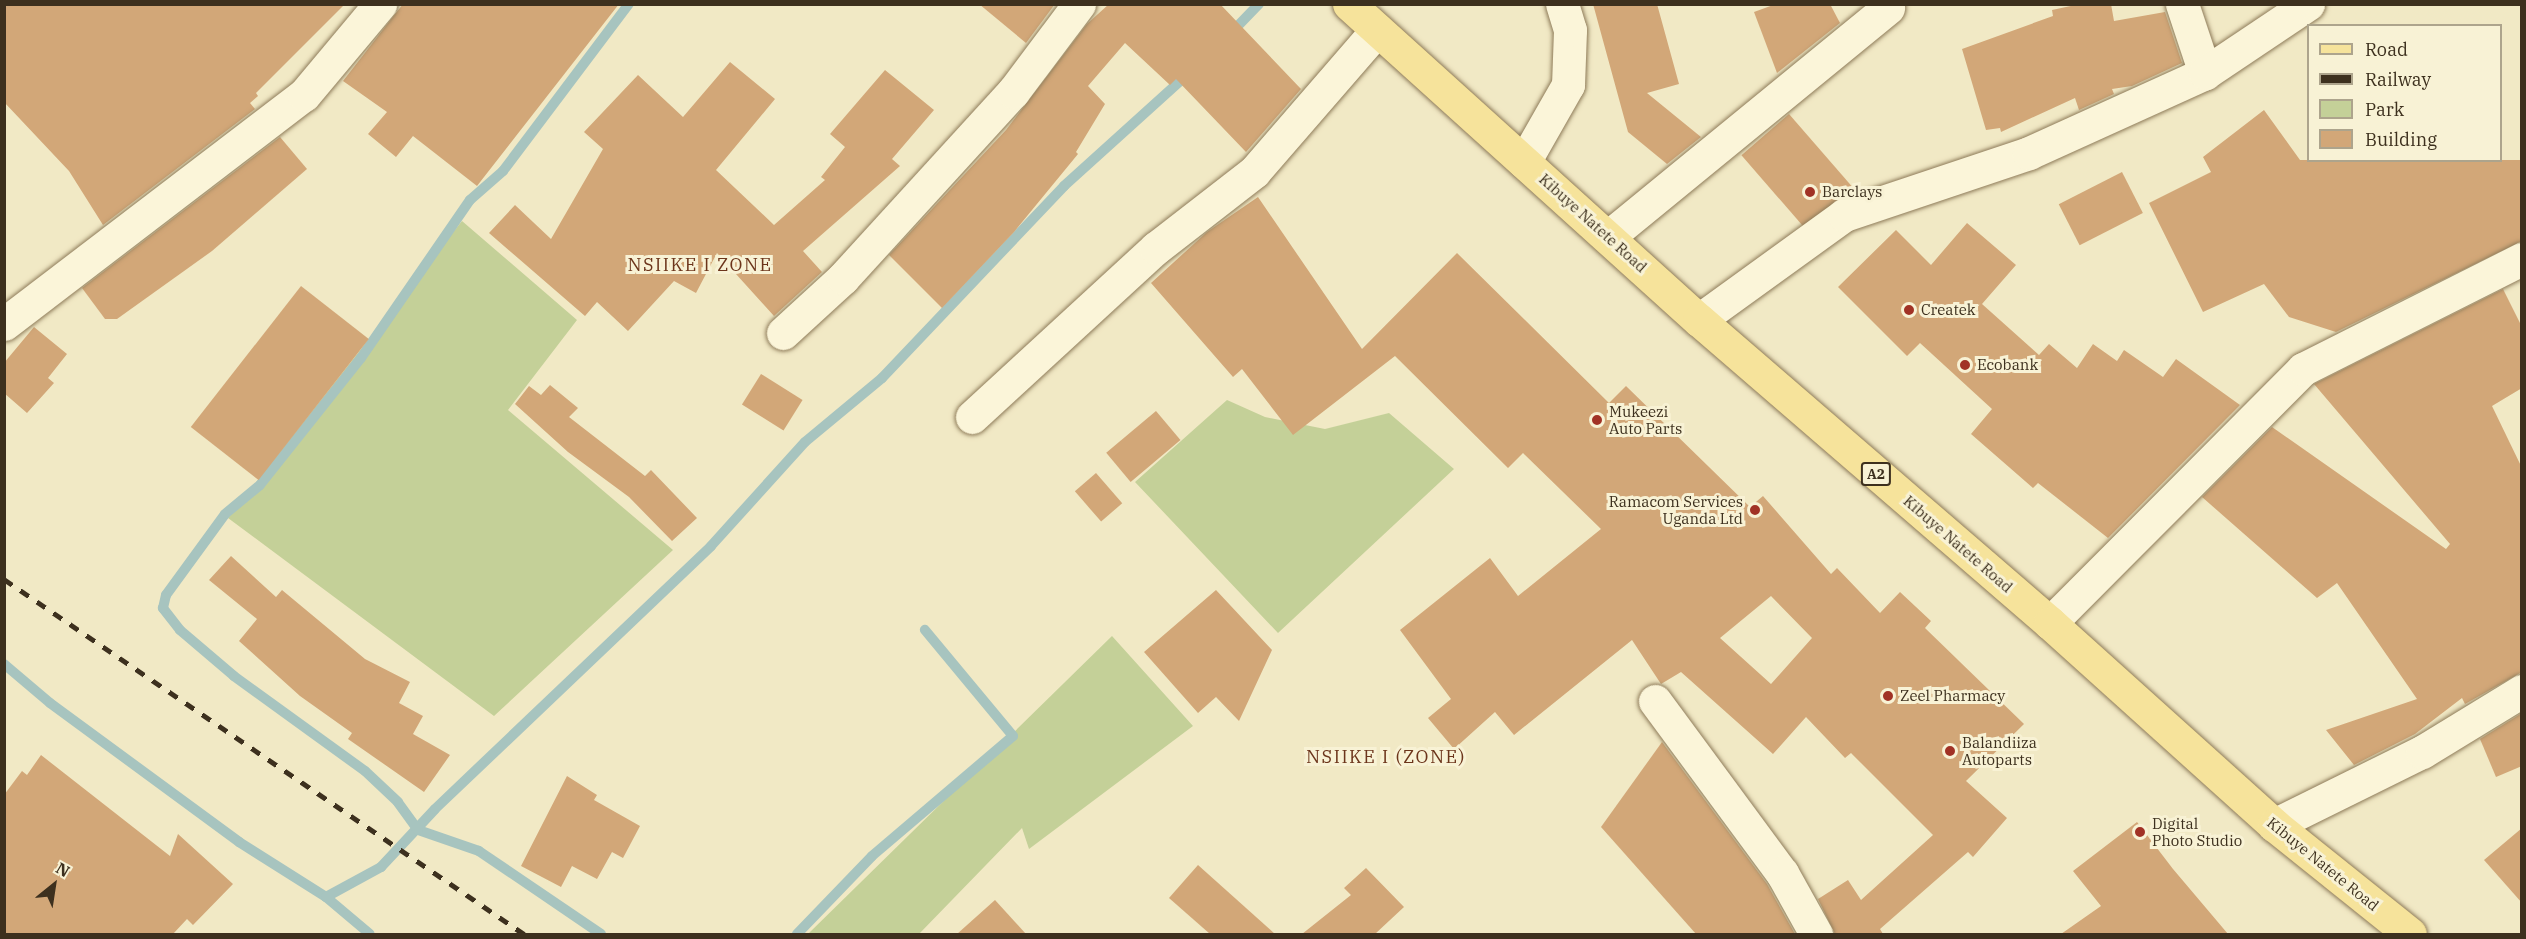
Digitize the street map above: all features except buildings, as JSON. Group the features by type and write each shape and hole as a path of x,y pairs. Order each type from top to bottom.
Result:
{"main road":[{"name":"Kibuye Natete Road","path":"1349,4 1699,320 2050,623 2274,825 2410,934"}],"street":[{"path":"4,324 304,95 380,4"},
{"path":"783,333 843,278 1014,92 1079,4"},
{"path":"1524,162 1568,85 1570,30 1562,4"},
{"path":"2182,4 2205,74"},
{"path":"1699,320 1844,215 2029,153 2205,74 2308,4"},
{"path":"1608,237 1888,8"},
{"path":"972,417 1156,248 1254,172 1377,30"},
{"path":"2050,623 2303,369 2522,259"},
{"path":"2274,825 2422,752 2522,691"},
{"path":"1655,701 1782,873 1816,934"}],"green space":[{"path":"462,221 577,320 508,410 673,550 494,716 228,518"},
{"path":"1227,400 1265,417 1325,429 1389,413 1454,469 1278,633 1135,482"},
{"path":"1112,636 1193,726 1029,849 1022,828 919,934 809,933"}],"waterway":[{"path":"601,934 479,851 418,830 398,802 365,771 234,676 180,630 163,608 166,595 225,514 260,485 361,358 470,200 503,171 629,4"},
{"path":"1230,34 1259,4"},
{"path":"326,897 381,867 435,809 711,546 805,442 882,378 1064,186 1188,74"},
{"path":"797,934 872,856 1013,736 925,630"},
{"path":"4,664 50,703 239,842 326,897 370,934"}],"railway":[{"path":"4,579 524,934"}],"place":[{"name":"Barclays","path":"1810,192"},
{"name":"Createk","path":"1909,310"},
{"name":"Ecobank","path":"1965,365"},
{"name":"Mukeezi Auto Parts","path":"1597,420"},
{"name":"Ramacom Services Uganda Ltd","path":"1755,510"},
{"name":"Zeel Pharmacy","path":"1888,696"},
{"name":"Balandiiza Autoparts","path":"1950,751"},
{"name":"Digital Photo Studio","path":"2140,832"}],"district":[{"name":"NSIIKE I ZONE","path":"700,265"},
{"name":"NSIIKE I (ZONE)","path":"1386,757"}]}
